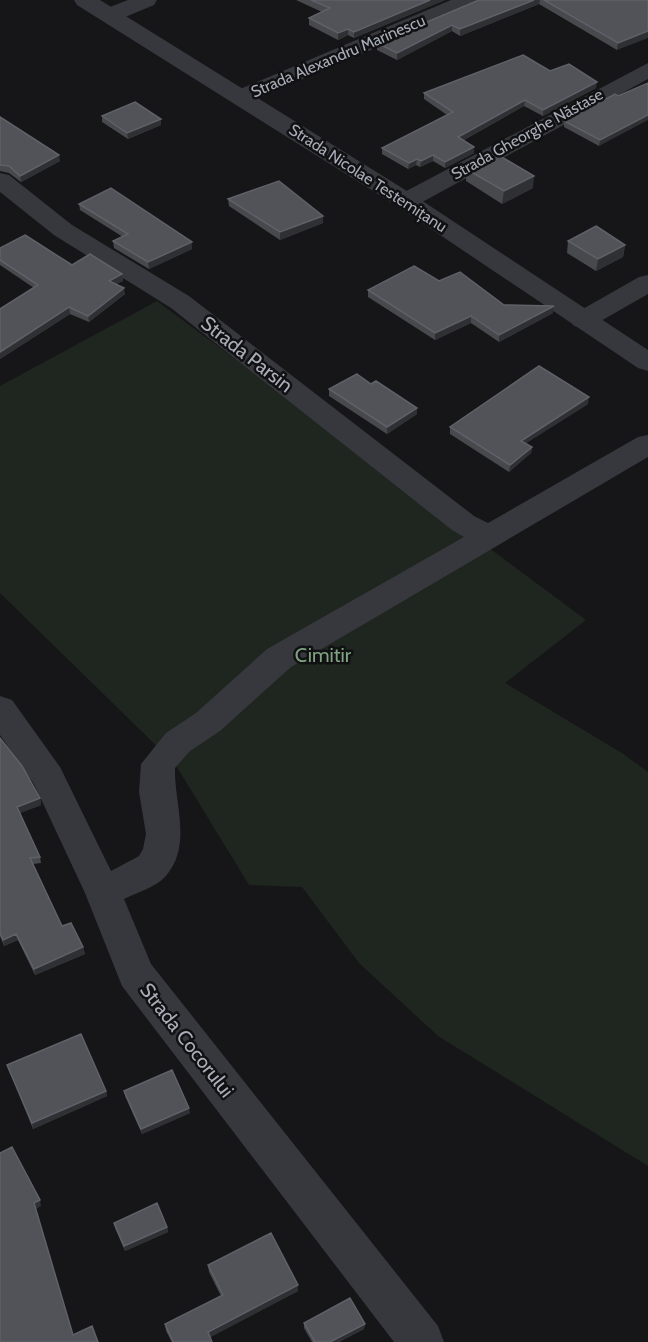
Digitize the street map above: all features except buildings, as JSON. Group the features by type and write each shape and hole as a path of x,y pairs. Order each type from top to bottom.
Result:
{"street":[{"name":"Strada Nicolae Testemițanu","path":"85,0 406,201 648,362"},
{"path":"110,15 146,0"},
{"name":"Strada Alexandru Marinescu","path":"241,98 469,0"},
{"name":"Strada Gheorghe Năstase","path":"406,201 648,70"},
{"name":"Strada Parsin","path":"0,180 63,230 180,302 462,523 488,536"},
{"path":"583,320 648,283"},
{"path":"103,893 152,867 161,851 164,834 157,792 158,764 178,742 208,722 279,658 648,444"},
{"name":"Strada Cocorului","path":"0,709 48,777 103,893 136,974 422,1342"}],"green space":[{"name":"Cimitir","path":"157,301 586,620 505,683 622,753 648,772 648,1166 438,1036 359,963 302,887 249,885 175,764 0,593 0,386"}]}
